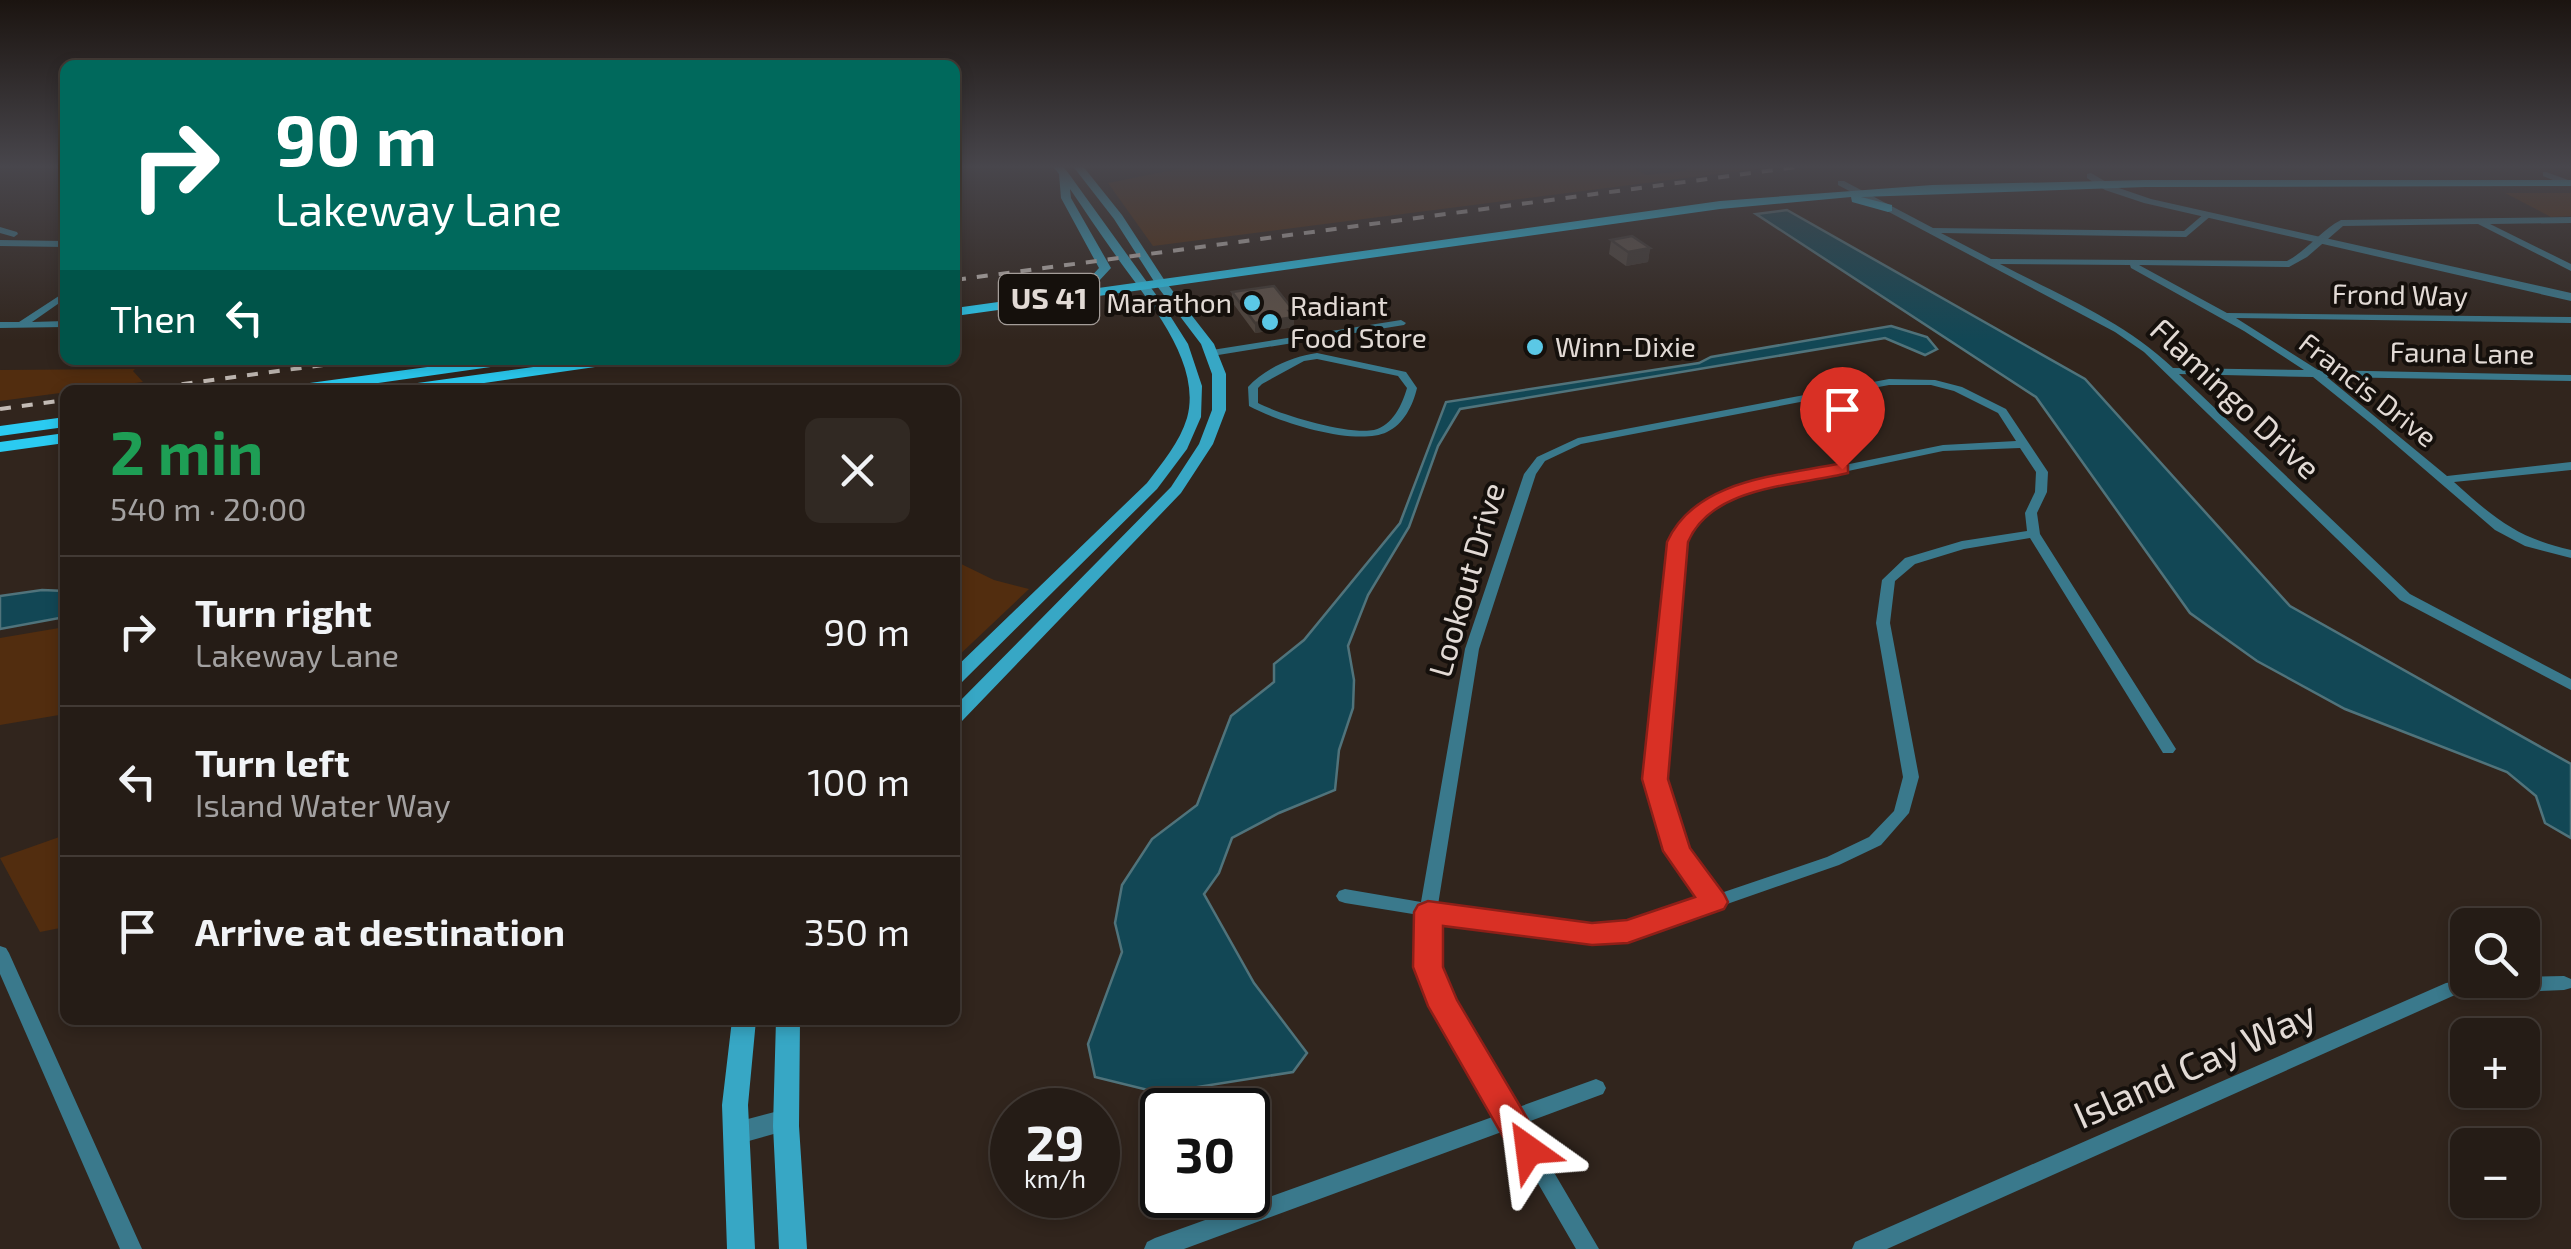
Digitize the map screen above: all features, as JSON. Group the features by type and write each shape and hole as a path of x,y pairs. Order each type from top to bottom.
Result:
{"main road":[{"path":"1080,223 1105,268 1094,280"},
{"path":"960,712 1144,524 1204,454 1220,400 1212,353 1104,223"},
{"path":"960,673 1152,486 1196,412 1196,382 1186,356 1149,279 1145,254 1122,223"},
{"name":"US 41","path":"960,311 1505,223"},
{"path":"1496,236 1520,223"},
{"name":"US 41","path":"960,298 1595,223"},
{"path":"359,385 481,365"},
{"path":"438,385 580,365"},
{"path":"0,431 60,423"},
{"path":"0,447 60,439"},
{"path":"741,1249 738,1132 739,1041 743,1025"},
{"path":"788,1025 786,1120 793,1249"}],"street":[{"name":"Flamingo Drive","path":"1918,223 2118,330 2171,371 2405,598 2571,685"},
{"path":"1930,230 2186,234 2198,223"},
{"path":"2245,223 2571,297"},
{"path":"1989,261 2288,264 2306,257 2319,240 2341,223"},
{"path":"2483,223 2571,268"},
{"path":"0,230 14,232 12,236"},
{"path":"0,242 12,236 29,243"},
{"path":"0,242 60,244"},
{"name":"Francis Drive","path":"2132,265 2228,314 2313,372 2444,480 2488,522 2544,549 2571,554"},
{"path":"22,324 60,298"},
{"name":"Frond Way","path":"2228,314 2571,320"},
{"path":"1186,356 1401,323"},
{"path":"0,325 60,324"},
{"path":"1309,338 1319,352 1317,356"},
{"path":"1294,340 1317,356 1402,374 1412,388 1406,408 1392,424 1373,434 1276,415 1253,404 1253,386 1292,362 1317,356"},
{"name":"Fauna Lane","path":"2171,371 2571,378"},
{"path":"1890,382 1931,382 1983,399 2002,411 2042,472 2042,492 2031,513 2034,534 2168,749"},
{"name":"Lookout Drive","path":"1508,1117 1444,1006 1428,967 1428,912 1472,648 1530,474 1540,459 1578,441 1890,382"},
{"path":"1714,902 1677,851 1655,779 1677,542 1683,528 1715,500 1740,490 1943,448 2023,444"},
{"path":"2444,480 2571,466"},
{"path":"1345,896 1428,912 1592,934 1628,932 1833,861 1875,841 1901,812 1912,777 1883,623 1889,580 1910,561 1962,545 2034,534"},
{"path":"0,953 131,1249"},
{"name":"Island Cay Way","path":"1863,1249 2453,988 2564,983"},
{"path":"1156,1249 1508,1117 1596,1088"},
{"path":"1508,1117 1588,1249"},
{"path":"738,1132 786,1120"}],"shaded area":[{"path":"1137,223 1331,223 1153,246"},
{"path":"135,369 143,382 60,385 60,393 0,401 0,370"},
{"path":"960,563 994,580 1029,589 960,654"},
{"path":"60,628 60,715 0,725 0,638"},
{"path":"60,837 60,928 40,932 0,858"}],"water":[{"path":"1770,223 1810,223 2085,379 2290,606 2571,764 2571,838 2545,823 2536,796 2507,772 2345,709 2257,661 2190,613 2036,397"},
{"path":"1891,326 1927,337 1937,349 1925,355 1885,338 1460,409 1438,446 1409,527 1368,595 1348,646 1354,680 1353,708 1339,750 1335,790 1232,838 1219,873 1204,894 1254,983 1307,1053 1293,1072 1192,1088 1140,1088 1095,1077 1088,1044 1122,952 1115,923 1122,885 1152,839 1197,805 1231,716 1274,682 1274,664 1304,640 1400,523 1446,402 1699,363 1711,357"},
{"path":"60,591 60,618 0,629 0,596"}],"building":[{"path":"1632,236 1650,248 1628,252 1611,240"},
{"path":"1274,286 1294,311 1289,311 1294,317 1255,323 1232,292"}],"railway":[{"path":"960,279 1377,223"},
{"path":"175,385 323,365"},
{"path":"0,409 60,401"}],"place":[{"name":"Marathon","path":"1252,303"},
{"name":"Radiant Food Store","path":"1270,322"},
{"name":"Winn-Dixie","path":"1535,347"}],"route":[{"path":"1529,1150 1444,1006 1428,967 1428,912 1592,934 1628,932 1714,902 1677,851 1655,779 1677,542 1683,528 1715,500 1740,490 1842,469"}]}
